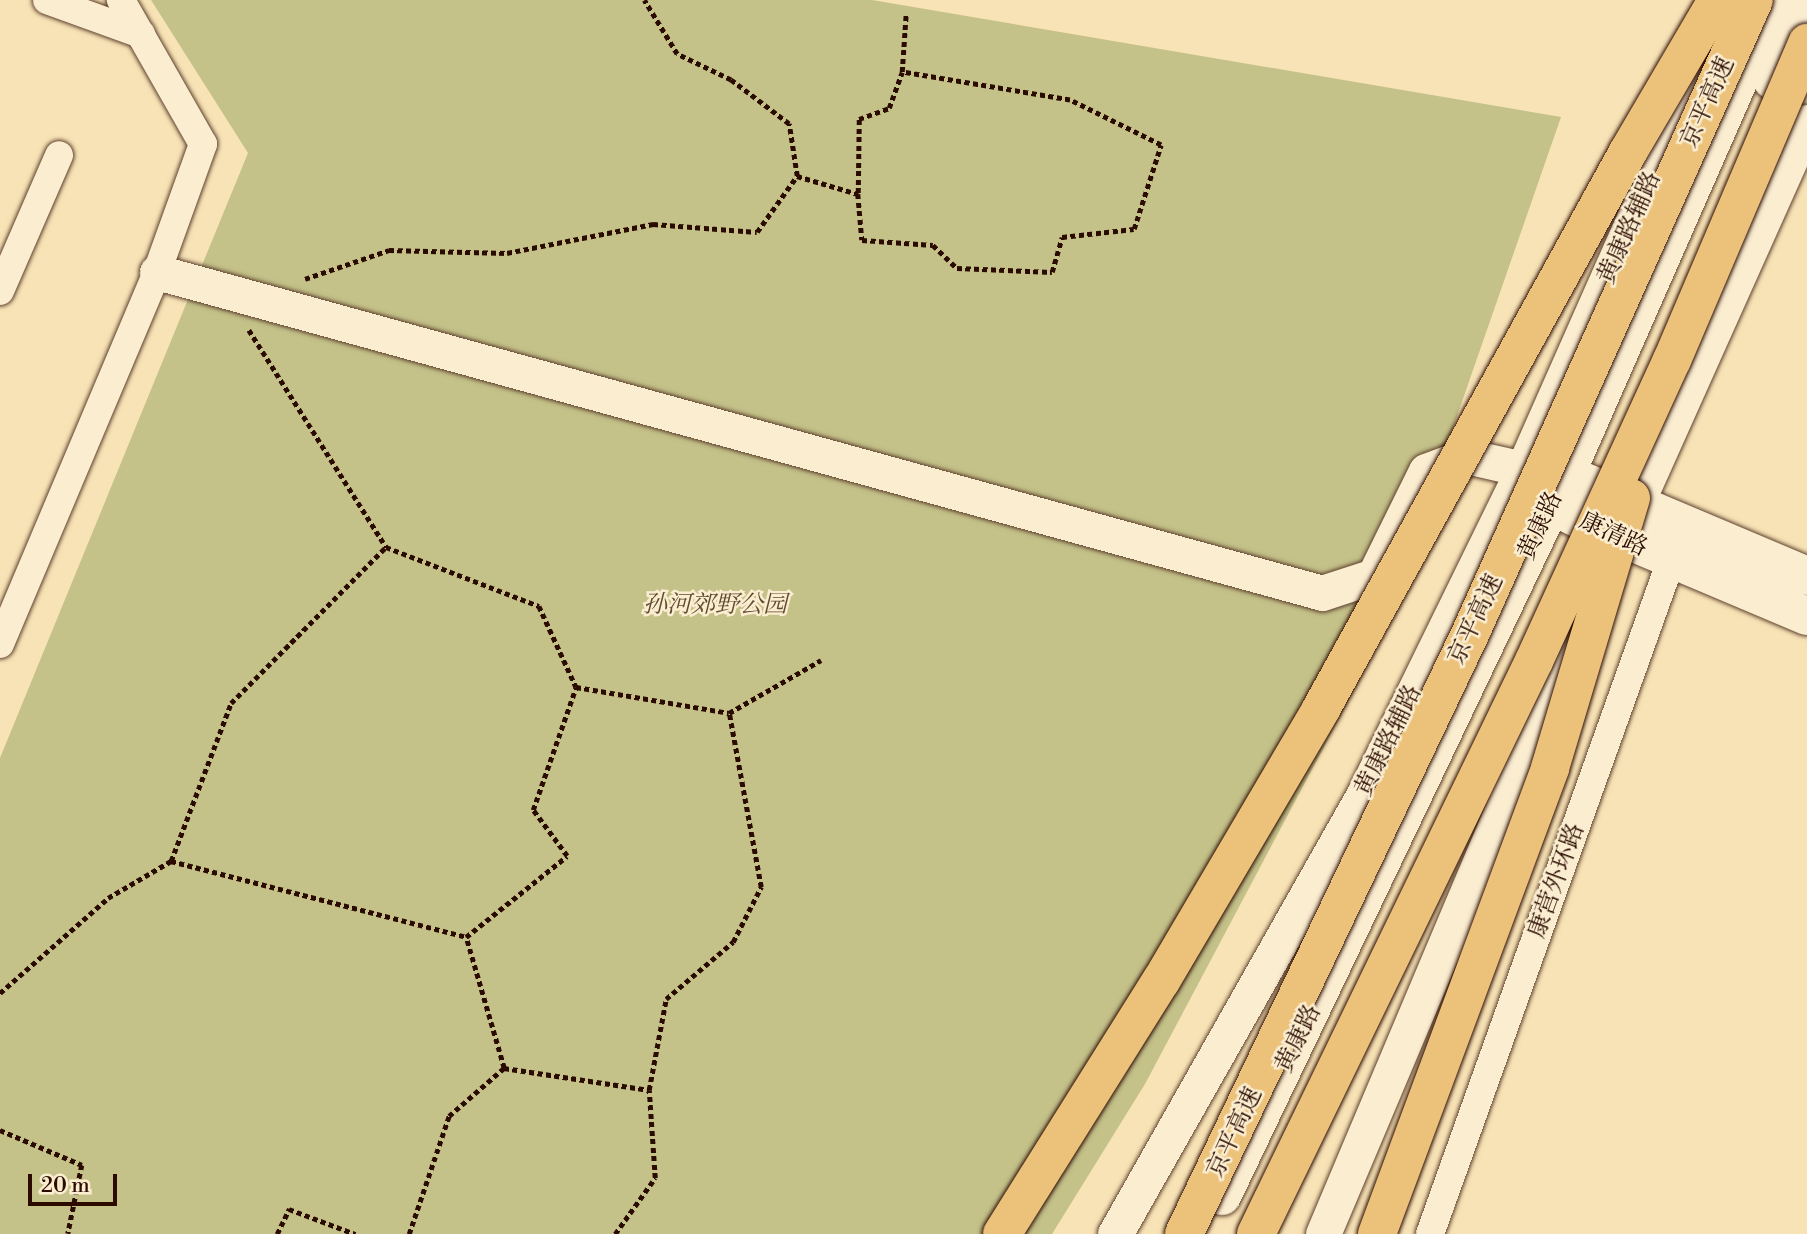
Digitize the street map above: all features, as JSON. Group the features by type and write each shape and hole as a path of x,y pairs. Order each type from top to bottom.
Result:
{"highway":[{"path":"1002,1234 1161,981 1321,709 1628,152 1717,0"},
{"name":"京平高速","path":"1184,1234 1471,632 1754,0"},
{"path":"1256,1234 1409,920 1672,360 1807,43"},
{"path":"1377,1234 1550,768 1672,360"}],"main road":[{"name":"黄康路","path":"1237,1234 1374,962 1574,497 1774,0"},
{"name":"黄康路","path":"1200,1234 1232,1178 1370,893 1574,497 1805,0"},
{"name":"康清路","path":"1523,470 1574,497 1677,544 1807,616"},
{"name":"康清路","path":"1677,544 1807,576"}],"street":[{"path":"47,0 141,34"},
{"path":"0,644 157,272 203,144 121,0"},
{"name":"黄康路辅路","path":"1115,1234 1364,794 1523,470 1730,0"},
{"path":"1323,1234 1628,522 1807,122"},
{"path":"0,291 59,155"},
{"path":"157,272 1322,593 1374,576 1426,471 1466,456 1523,470"},
{"name":"康营外环路","path":"1430,1234 1677,544"},
{"path":"1374,962 1505,806"}],"path":[{"path":"466,937 567,856 533,810 576,687 539,606 386,547 249,332 265,302 295,282 389,250 507,253 653,224 757,232 797,176 789,124 731,80 677,54 644,0"},
{"path":"858,193 859,119 889,108 902,72 906,14"},
{"path":"797,176 858,194 862,240 933,245 957,268 1052,272 1062,237 1134,229 1161,145 1070,100 902,72"},
{"path":"0,993 108,898 171,861 231,703 386,547"},
{"path":"576,687 729,713 821,660"},
{"path":"615,1234 655,1178 649,1090 666,999 733,942 761,887 729,713"},
{"path":"171,861 466,937"},
{"path":"466,937 504,1068"},
{"path":"409,1234 449,1116 504,1068 649,1090"},
{"path":"0,1130 82,1165 68,1234"},
{"path":"277,1234 289,1209 355,1234"}],"green space":[{"name":"孙河郊野公园","path":"151,0 872,0 1561,117 1376,649 1145,1084 1052,1234 0,1234 0,758 248,153"}]}
